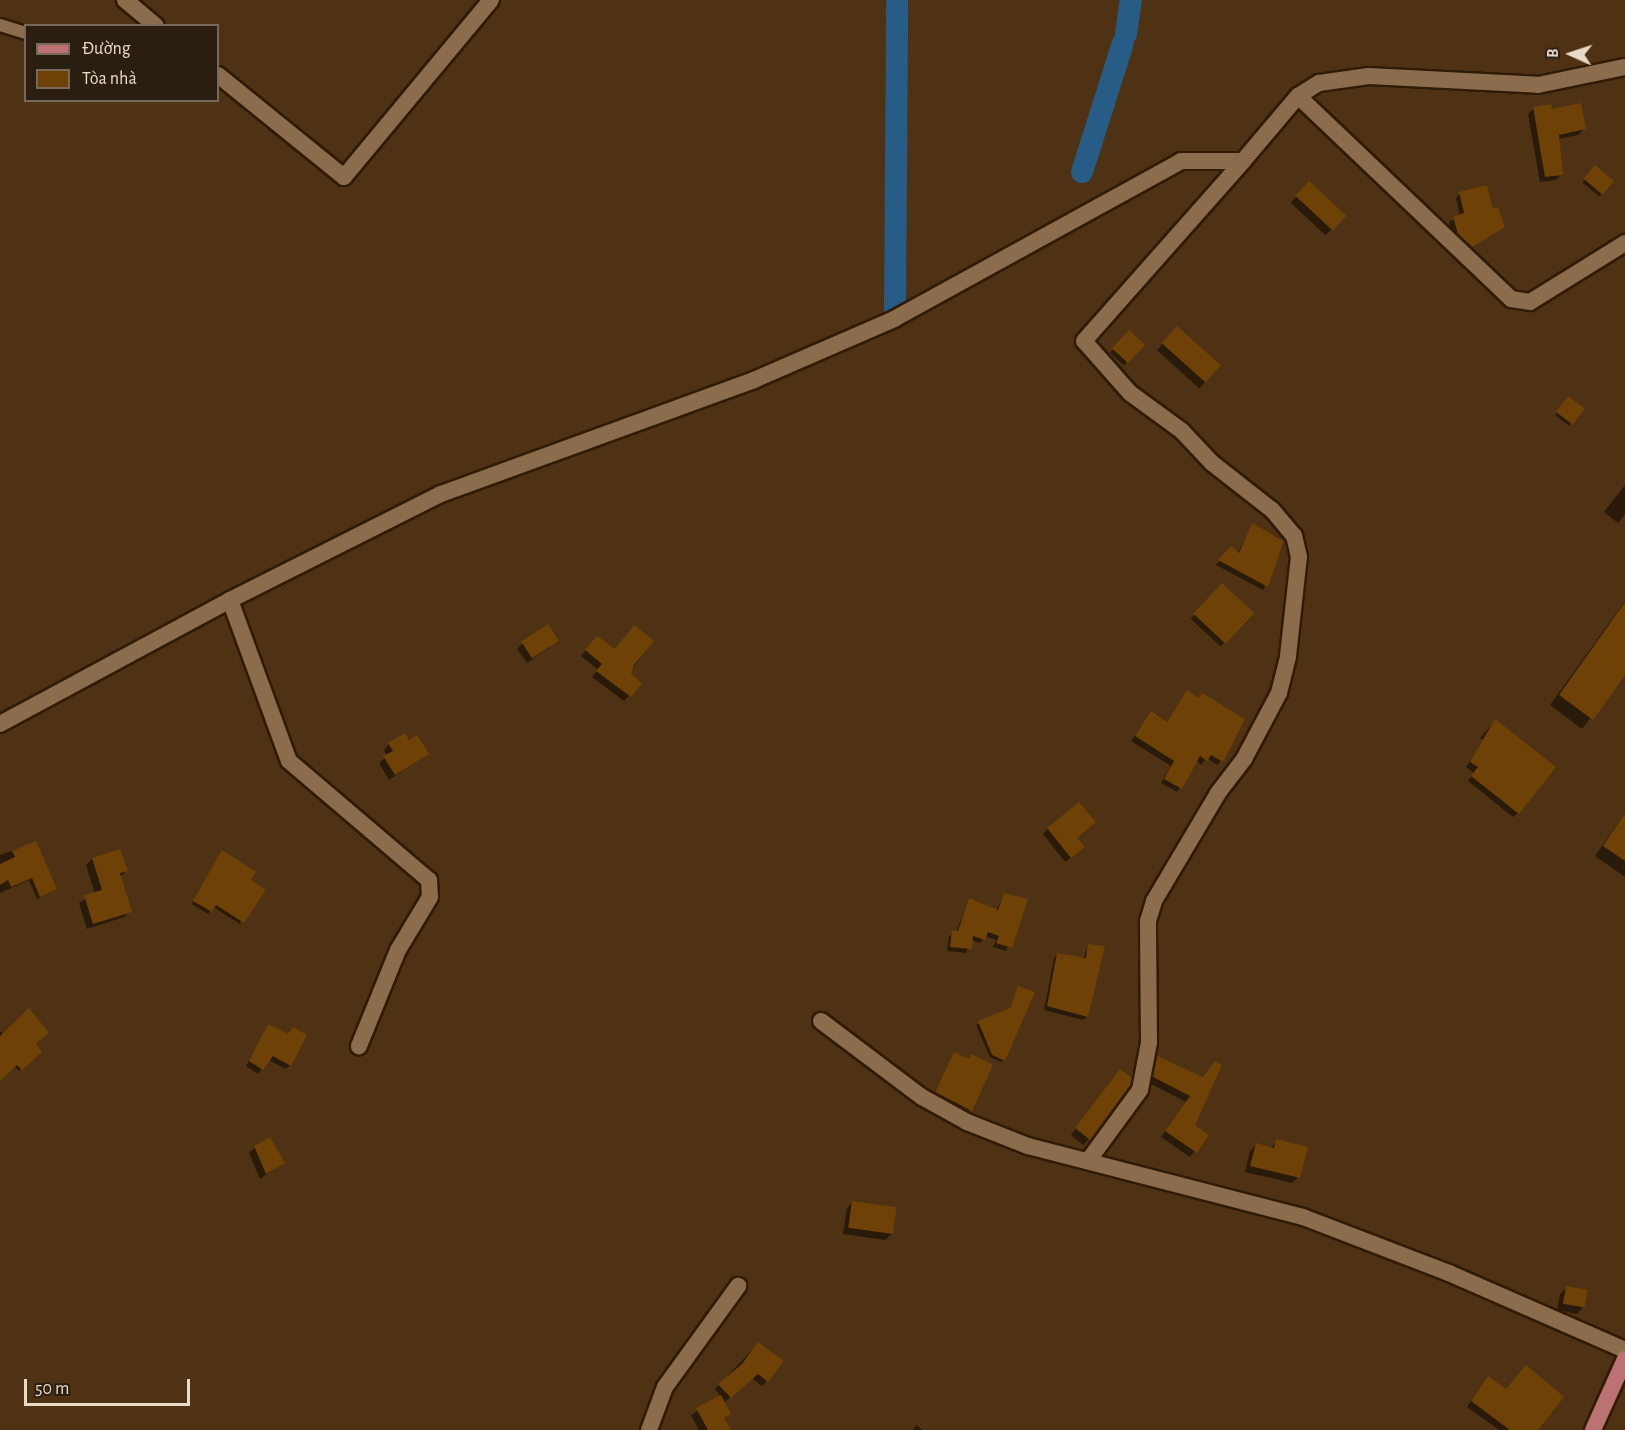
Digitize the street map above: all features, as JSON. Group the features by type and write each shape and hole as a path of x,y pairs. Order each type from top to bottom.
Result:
{"main road":[{"path":"1593,1430 1625,1359"}],"street":[{"path":"219,76 344,177 491,0"},
{"path":"132,2 154,24"},
{"path":"1088,1161 1140,1090 1149,1043 1148,921 1154,901 1218,793 1245,759 1279,693 1288,656 1299,557 1294,536 1272,510 1212,462 1182,431 1130,393 1084,341 1244,161 1298,96 1319,83 1368,76 1538,85 1625,67"},
{"path":"1298,96 1511,299 1530,302 1625,243"},
{"path":"0,724 230,600 441,494 754,380 894,319 1181,161 1244,161"},
{"path":"230,600 289,761 429,880 430,897 398,950 359,1046"},
{"path":"821,1021 922,1097 967,1122 1028,1146 1303,1217 1449,1274 1625,1350"},
{"path":"650,1430 665,1388 738,1286"}],"lane":[{"path":"0,25 24,32"}],"building":[{"path":"1581,103 1586,129 1559,135 1563,175 1545,177 1533,107 1551,104 1552,109"},
{"path":"1595,165 1614,181 1603,195 1583,179"},
{"path":"1309,181 1346,216 1333,230 1295,196"},
{"path":"1487,185 1493,209 1498,207 1505,227 1472,247 1458,234 1453,217 1464,213 1459,192"},
{"path":"1177,326 1221,365 1205,383 1162,343"},
{"path":"1129,330 1145,345 1128,363 1112,348"},
{"path":"1568,396 1585,409 1573,425 1556,412"},
{"path":"1252,523 1284,541 1268,587 1218,560 1231,546 1239,553"},
{"path":"1222,583 1254,613 1226,644 1193,614"},
{"path":"1625,602 1625,675 1593,720 1559,695"},
{"path":"548,624 559,641 532,658 521,641"},
{"path":"634,625 654,641 634,665 631,674 642,683 631,697 596,671 602,664 585,650 597,636 615,649"},
{"path":"1187,690 1199,698 1202,693 1245,719 1223,762 1211,755 1207,761 1200,756 1182,789 1164,779 1174,761 1135,736 1151,711 1167,722"},
{"path":"1495,719 1556,767 1519,814 1471,776 1478,767 1470,762"},
{"path":"405,733 409,740 417,735 429,754 395,775 383,756 393,751 388,743"},
{"path":"1079,802 1096,822 1077,838 1085,847 1071,858 1047,828"},
{"path":"1625,813 1625,861 1603,846"},
{"path":"36,841 57,889 40,897 32,878 11,887 8,880 0,885 0,864 15,857 12,851"},
{"path":"120,849 128,871 120,873 132,912 93,924 84,895 102,890 92,858"},
{"path":"222,850 256,872 251,880 266,890 244,923 216,905 212,912 193,901"},
{"path":"1004,893 1028,899 1012,948 996,943 999,936 988,932 985,940 973,936 972,949 950,947 952,930 958,931 969,898 998,910"},
{"path":"1088,944 1105,946 1088,1017 1047,1006 1057,953 1086,958"},
{"path":"1018,986 1035,992 1005,1061 992,1055 978,1021 1010,1008"},
{"path":"29,1008 49,1033 36,1043 42,1052 22,1070 17,1065 0,1081 0,1036"},
{"path":"268,1024 288,1034 293,1027 307,1035 291,1066 273,1056 263,1070 249,1061"},
{"path":"954,1052 969,1059 972,1054 993,1065 972,1111 935,1092"},
{"path":"1157,1056 1203,1077 1215,1061 1222,1065 1195,1125 1209,1135 1197,1153 1165,1131 1190,1096 1153,1077"},
{"path":"1120,1069 1132,1078 1130,1086 1090,1140 1075,1128"},
{"path":"270,1137 285,1163 266,1174 254,1146"},
{"path":"1276,1139 1308,1147 1300,1178 1250,1166 1256,1143 1274,1148"},
{"path":"852,1201 897,1207 893,1234 848,1228"},
{"path":"1566,1286 1588,1290 1585,1308 1563,1304"},
{"path":"758,1342 784,1361 768,1382 758,1374 731,1398 718,1384 742,1364"},
{"path":"1526,1365 1564,1397 1538,1430 1510,1430 1471,1401 1488,1376 1506,1389"},
{"path":"721,1395 731,1414 724,1418 731,1430 708,1430 696,1408"}],"waterway":[{"path":"895,313 897,0"},
{"path":"1126,34 1131,0"},
{"path":"1082,172 1123,43"}]}
